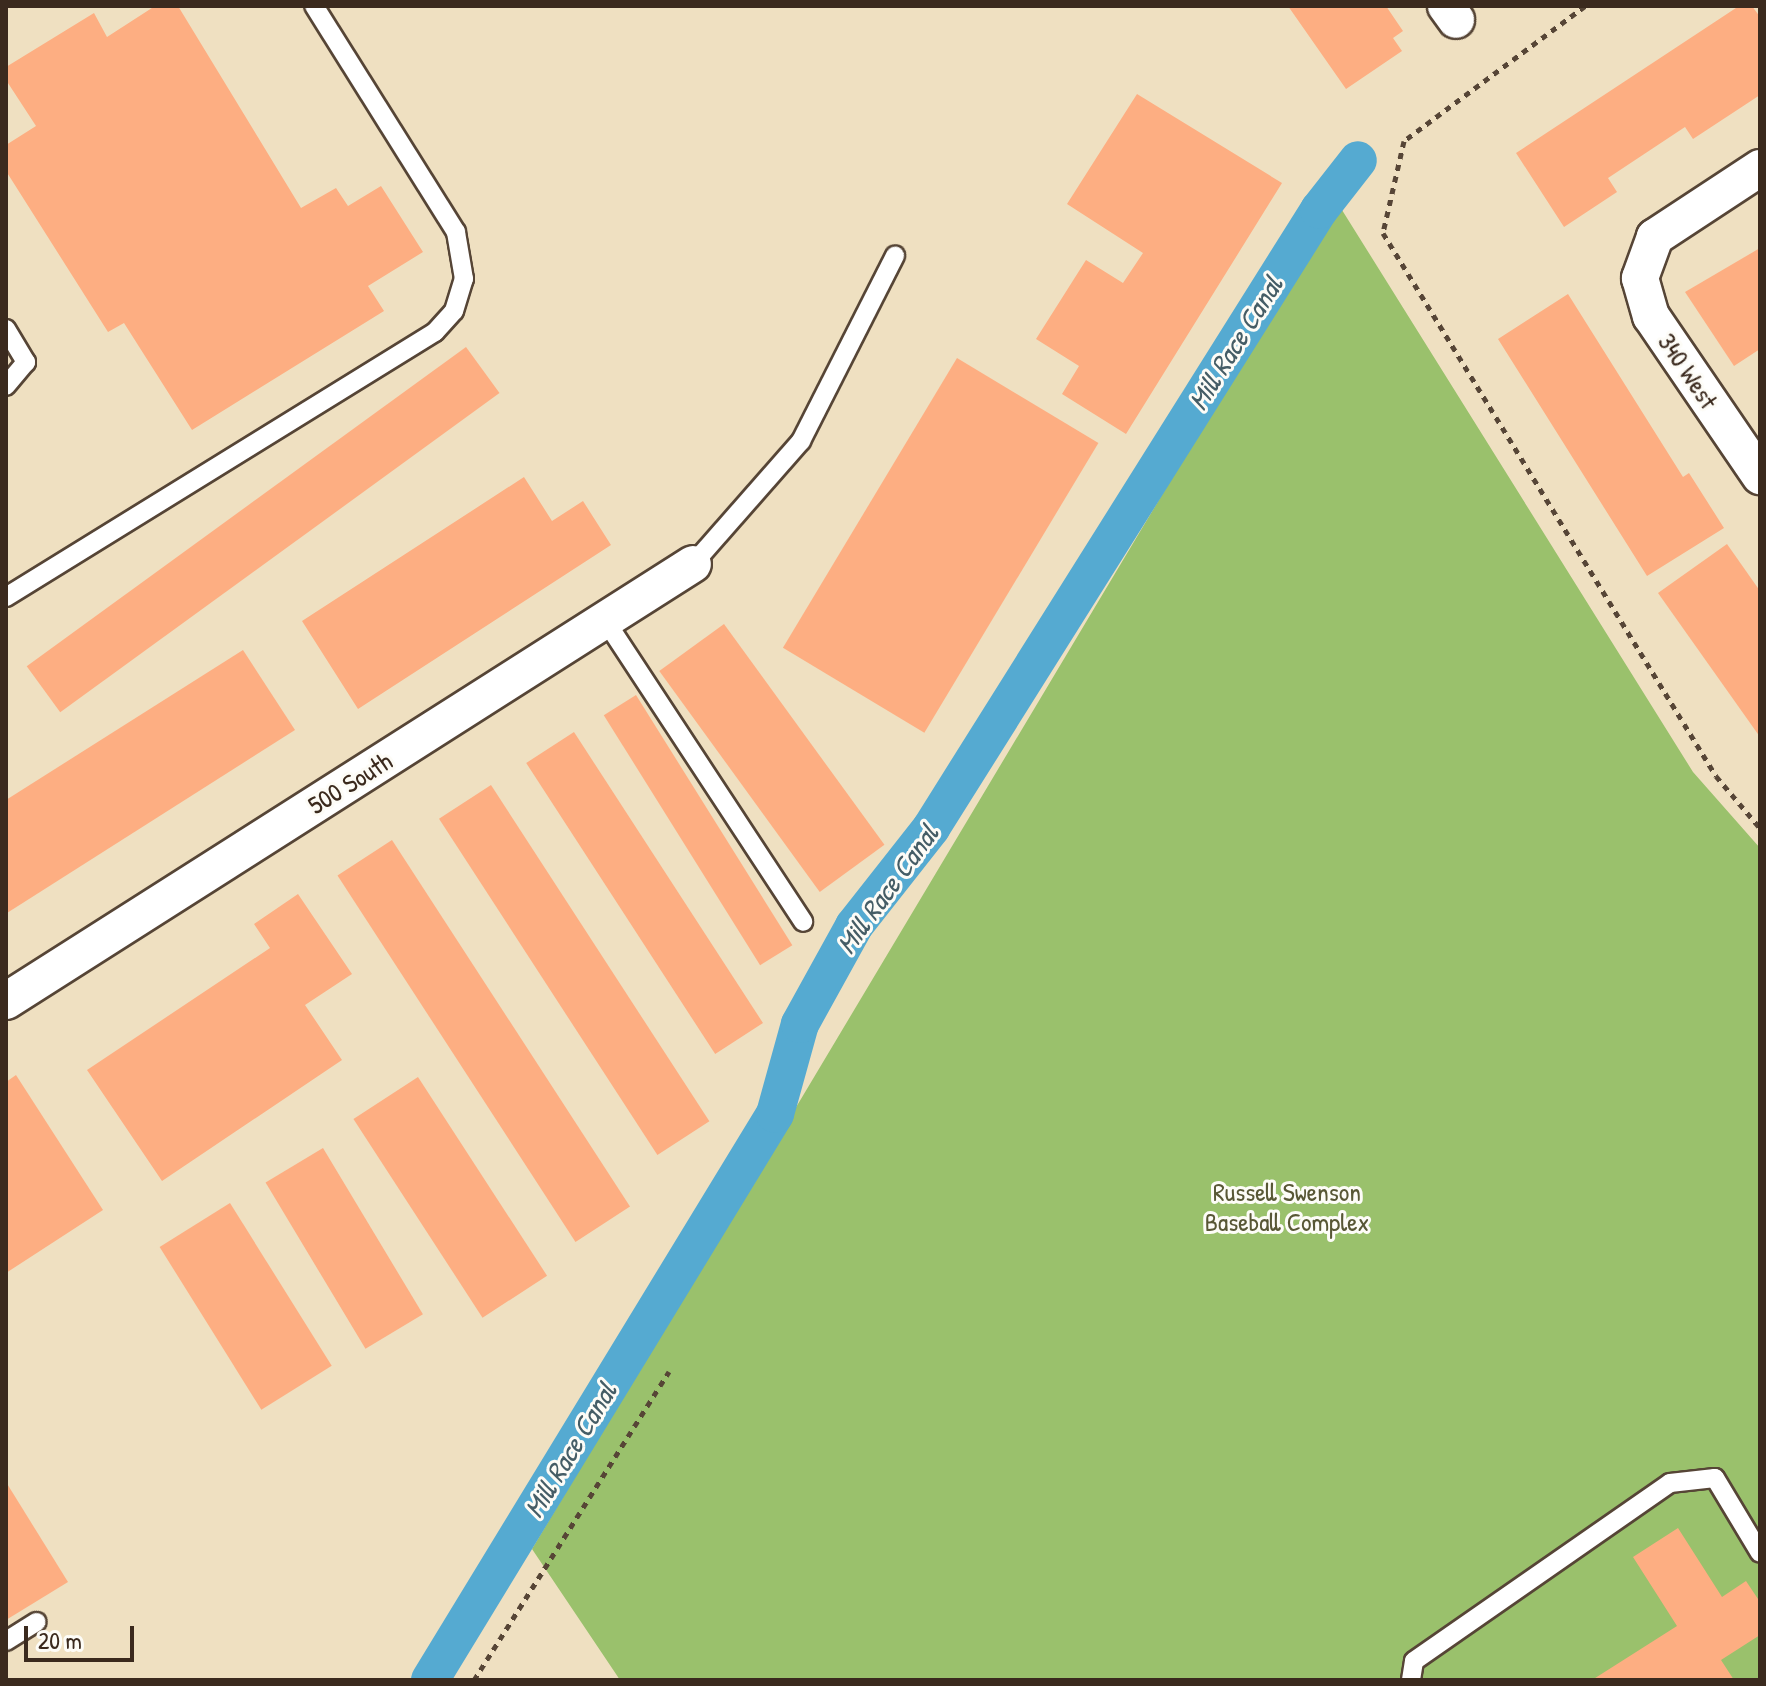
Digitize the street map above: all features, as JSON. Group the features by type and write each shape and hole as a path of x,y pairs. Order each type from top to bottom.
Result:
{"street":[{"name":"340 West","path":"1760,168 1663,230 1643,257 1640,278 1651,316 1760,476"},
{"name":"500 South","path":"6,1001 693,564"}],"lane":[{"path":"6,597 435,332 454,311 464,279 456,232 314,6"},
{"path":"693,564 801,441 895,256"},
{"path":"6,329 26,362 6,386"},
{"path":"605,620 803,922"},
{"path":"1411,1680 1414,1661 1670,1483 1715,1478 1760,1553"},
{"path":"6,1641 36,1622"}],"path":[{"path":"1585,6 1404,141 1383,233 1716,776 1760,828"},
{"path":"474,1680 669,1371"}],"green space":[{"name":"Russell Swenson Baseball Complex","path":"1337,202 1693,772 1760,848 1760,1680 620,1680 532,1549"}],"building":[{"path":"155,6 178,6 301,208 336,188 348,206 381,186 423,252 368,286 384,311 192,430 124,323 108,332 6,171 6,145 36,126 6,80 6,67 94,13 107,37"},
{"path":"1288,6 1386,6 1403,31 1393,38 1402,51 1346,89"},
{"path":"1739,6 1752,6 1760,17 1760,95 1693,139 1685,127 1608,178 1617,192 1564,227 1516,153"},
{"path":"1137,94 1282,183 1126,434 1062,394 1079,366 1036,339 1086,260 1123,283 1143,253 1067,204"},
{"path":"1760,248 1760,349 1734,366 1685,292"},
{"path":"1568,294 1683,477 1689,473 1724,528 1647,576 1498,339"},
{"path":"466,347 500,393 60,712 27,666"},
{"path":"957,358 1098,443 924,733 783,648"},
{"path":"524,477 552,521 583,501 611,545 358,709 302,621"},
{"path":"1727,544 1760,591 1760,737 1658,593"},
{"path":"724,624 884,845 820,892 659,671"},
{"path":"243,650 295,730 7,913 6,800"},
{"path":"636,695 792,945 760,965 604,715"},
{"path":"574,732 763,1023 715,1054 526,763"},
{"path":"491,785 709,1121 657,1155 439,819"},
{"path":"392,840 630,1206 575,1242 337,875"},
{"path":"298,894 352,974 305,1005 342,1060 162,1181 87,1070 270,948 254,924"},
{"path":"16,1075 103,1210 6,1273 6,1082"},
{"path":"418,1077 547,1276 483,1318 353,1119"},
{"path":"323,1148 423,1314 365,1349 266,1183"},
{"path":"230,1203 332,1366 261,1410 160,1247"},
{"path":"6,1482 68,1582 6,1620"},
{"path":"1678,1528 1722,1597 1746,1581 1760,1602 1760,1635 1721,1660 1734,1680 1592,1680 1677,1626 1633,1557"}],"waterway":[{"name":"Mill Race Canal","path":"430,1680 775,1114 800,1024 854,926 931,828 1319,210 1358,160"}]}
